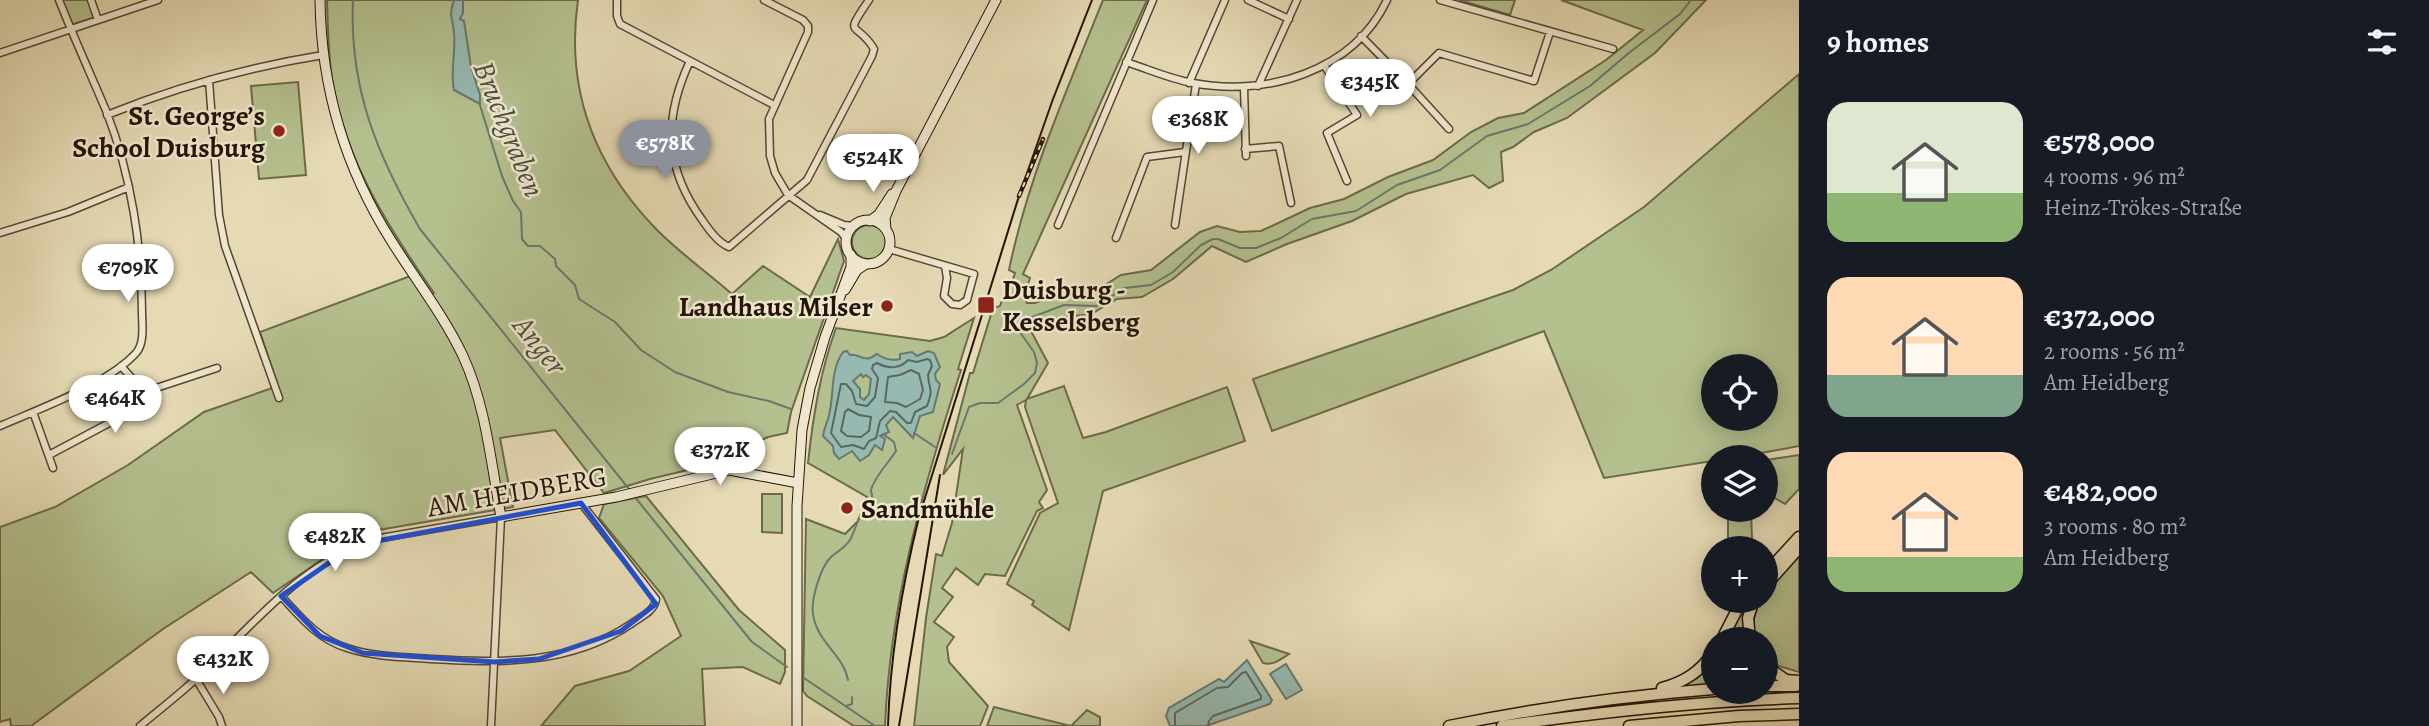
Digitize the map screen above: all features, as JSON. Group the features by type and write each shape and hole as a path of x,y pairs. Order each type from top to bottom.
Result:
{"highway":[{"path":"1778,560 1799,537"},
{"path":"1778,572 1799,548"},
{"path":"1643,694 1683,682 1701,668"},
{"path":"1778,674 1786,680 1799,683"},
{"path":"1778,686 1799,683"},
{"path":"1449,726 1551,707 1643,694 1701,690"},
{"path":"1502,726 1682,705 1799,698"},
{"path":"1629,726 1739,716 1799,714"}],"main road":[{"path":"320,0 323,55 337,125 357,178 376,215 452,336 469,370 485,426 501,517"},
{"path":"840,297 857,270 880,260 889,249 890,239 885,218 896,191 996,0"},
{"path":"797,726 798,483 805,409 825,337 851,267 847,240 854,226 870,221 879,214 896,191"},
{"path":"870,221 886,229"},
{"path":"851,255 866,264"},
{"name":"AM HEIDBERG","path":"501,517 641,492 729,470 798,483"}],"street":[{"path":"0,426 84,388 121,366 136,354 142,341 141,278 129,187 107,114 59,0"},
{"path":"91,0 97,19"},
{"path":"0,53 158,0"},
{"path":"617,0 617,16 621,24 774,105"},
{"path":"764,0 803,20 808,26 808,32 769,119 770,156 775,173 788,195 841,232 847,240"},
{"path":"690,61 675,99 671,132 675,167 691,205 724,245 729,247 807,180 872,56 874,49 853,27 869,0"},
{"path":"1058,225 1153,0"},
{"path":"1175,225 1193,83 1225,0"},
{"path":"1248,0 1289,19"},
{"path":"1258,86 1297,0"},
{"path":"1126,62 1193,83 1244,88 1258,86 1302,75 1324,65 1361,36 1381,13 1387,0"},
{"path":"1440,0 1613,49"},
{"path":"1408,84 1439,53 1534,81 1550,32"},
{"path":"1361,36 1450,129"},
{"path":"107,114 209,80 257,67 323,55"},
{"path":"1324,65 1357,114 1327,133 1347,181"},
{"path":"209,80 221,228 279,398"},
{"path":"1244,88 1246,152 1279,146 1291,203"},
{"path":"1116,238 1147,157 1185,152"},
{"path":"0,233 68,212 129,187"},
{"path":"816,214 854,226"},
{"path":"889,249 974,274 967,299 960,305 952,304 944,296 947,278 945,266"},
{"path":"49,455 141,406 144,392 121,366"},
{"path":"144,392 217,368"},
{"path":"33,412 53,468"},
{"path":"281,597 320,636 346,648 380,656 495,662 539,659 583,648 621,631 656,604 654,595 581,503"},
{"path":"491,726 501,517"},
{"name":"AM HEIDBERG","path":"140,726 195,680 281,597 318,567 355,545 402,533 501,517"},
{"path":"195,680 222,726"}],"highlighted area":[{"path":"581,503 656,604 621,631 539,659 495,662 363,653 320,636 281,596 355,545"}],"green space":[{"path":"62,0 89,0 95,17 71,25"},
{"path":"327,0 578,0 576,65 581,96 590,125 617,181 658,231 732,294 763,266 810,297 838,239 844,261 791,412 787,433 768,437 749,446 701,430 700,443 704,443 708,438 747,448 741,467 717,463 604,493 555,430 500,438 513,507 361,533 273,593 251,572 163,629 31,726 11,726 10,719 0,722 0,527 55,507 128,465 204,412 278,386 260,332 413,275 424,294 434,293 386,220 348,142 331,75"},
{"path":"1103,0 1147,0 1023,274 1030,278 1024,296 1027,303 1035,303 1064,292 1092,293 1121,275 1151,270 1200,232 1217,226 1240,232 1261,231 1310,208 1344,199 1388,177 1433,160 1471,132 1498,118 1524,113 1606,60 1643,30 1561,0 1706,0 1655,53 1567,118 1534,132 1501,152 1503,181 1489,188 1473,175 1406,194 1352,221 1246,262 1212,246 1173,279 1142,297 1117,299 1091,314 1058,318 1032,326 1032,333 1048,363 1027,399 1064,386 1083,438 1227,387 1245,441 1103,491 1069,630 1032,605 1034,601 1007,584 1040,513 1058,503 1025,407 1026,400 1017,405 1047,490 1039,502 1043,508 1037,511 1005,576 985,574 978,585 956,568 942,588 953,597 934,622 954,637 947,647 949,662 988,706 980,726 914,726 936,554 942,556 952,523 963,449 943,475 970,373 973,373 993,308 1000,306 1015,273 1009,270 1038,167"},
{"path":"1459,0 1515,0 1510,15"},
{"path":"1799,74 1799,446 1778,450 1778,445 1701,445 1701,463 1604,478 1544,331 1272,431 1253,379 1513,290 1551,270 1644,207"},
{"name":"St. George’s School Duisburg","path":"298,82 306,175 259,179 251,86"},
{"path":"869,225 881,230 886,242 881,254 869,259 857,254 852,242 857,230"},
{"path":"974,318 922,502 901,590 888,680 885,726 854,726 803,691 806,519 845,534 858,521 867,497 808,463 818,395 830,345 836,328 930,341 944,337"},
{"path":"1799,455 1799,489 1785,504 1778,500 1778,458"},
{"path":"762,494 782,494 782,533 762,532"},
{"path":"646,496 739,610 785,650 785,672 780,684 743,667 702,669 705,726 541,726 575,686 629,671 681,636 663,596 599,518 604,504"},
{"path":"1728,522 1751,522 1752,536 1728,536"},
{"path":"1799,556 1799,672 1778,666 1778,627 1753,627 1756,613 1778,613 1778,580"},
{"path":"1740,613 1749,613 1747,627 1732,627"},
{"path":"1250,641 1289,654 1274,663 1263,663"},
{"path":"1701,674 1701,686 1681,687"},
{"path":"994,707 1071,726 987,726"},
{"path":"1087,710 1100,717 1100,726 1071,726"}],"water":[{"path":"454,0 463,0 460,19 464,21 480,104 454,90 451,14"},
{"path":"847,351 850,355 865,359 877,354 894,360 900,359 900,354 912,352 917,356 928,351 934,353 940,367 935,374 940,384 933,412 920,416 913,438 893,417 886,425 889,432 880,436 885,439 882,450 875,445 869,455 860,461 852,451 839,459 834,453 833,446 823,436 830,411 834,376 843,352","holes":["861,374 863,377 866,375 871,379 869,394 864,400 853,381"]},
{"path":"1247,660 1272,700 1270,704 1206,726 1170,726 1166,716 1169,708 1219,679 1224,682"},
{"path":"1286,664 1302,690 1286,699 1270,674"}],"waterway":[{"name":"Anger","path":"353,0 356,62 369,120 391,174 420,229 629,489"},
{"path":"952,454 969,407 980,403 998,403 1035,373 1037,363 1034,352 1017,328 1022,321 1064,305 1097,306 1124,288 1151,285 1173,272 1201,245 1213,239 1240,248 1256,248 1281,238 1312,219 1356,211 1397,185 1440,170 1487,136 1528,124 1590,86 1680,14 1691,0"},
{"name":"Bruchgraben","path":"479,102 502,176 521,212 522,239 528,246 540,246 555,259 556,266 575,285 579,299 615,322 641,350 675,372 728,392 791,409"},
{"path":"914,433 935,447"},
{"path":"848,680 846,671 815,624 813,600 826,563 850,540 861,513 871,500 874,482 896,451 894,442 883,434"},
{"name":"Anger","path":"634,496 752,642 787,667"},
{"name":"Anger","path":"804,678 875,726"},
{"path":"846,706 852,704 852,697"}],"tram line":[{"path":"888,726 898,621 919,517 1019,196 1092,0"},
{"path":"899,726 940,475"}],"railway":[{"path":"1019,196 1043,139"}],"place":[{"name":"St. George’s School Duisburg","path":"279,131"},
{"name":"Duisburg - Kesselsberg","path":"986,305"},
{"name":"Landhaus Milser","path":"887,306"},
{"name":"Sandmühle","path":"847,508"}]}
